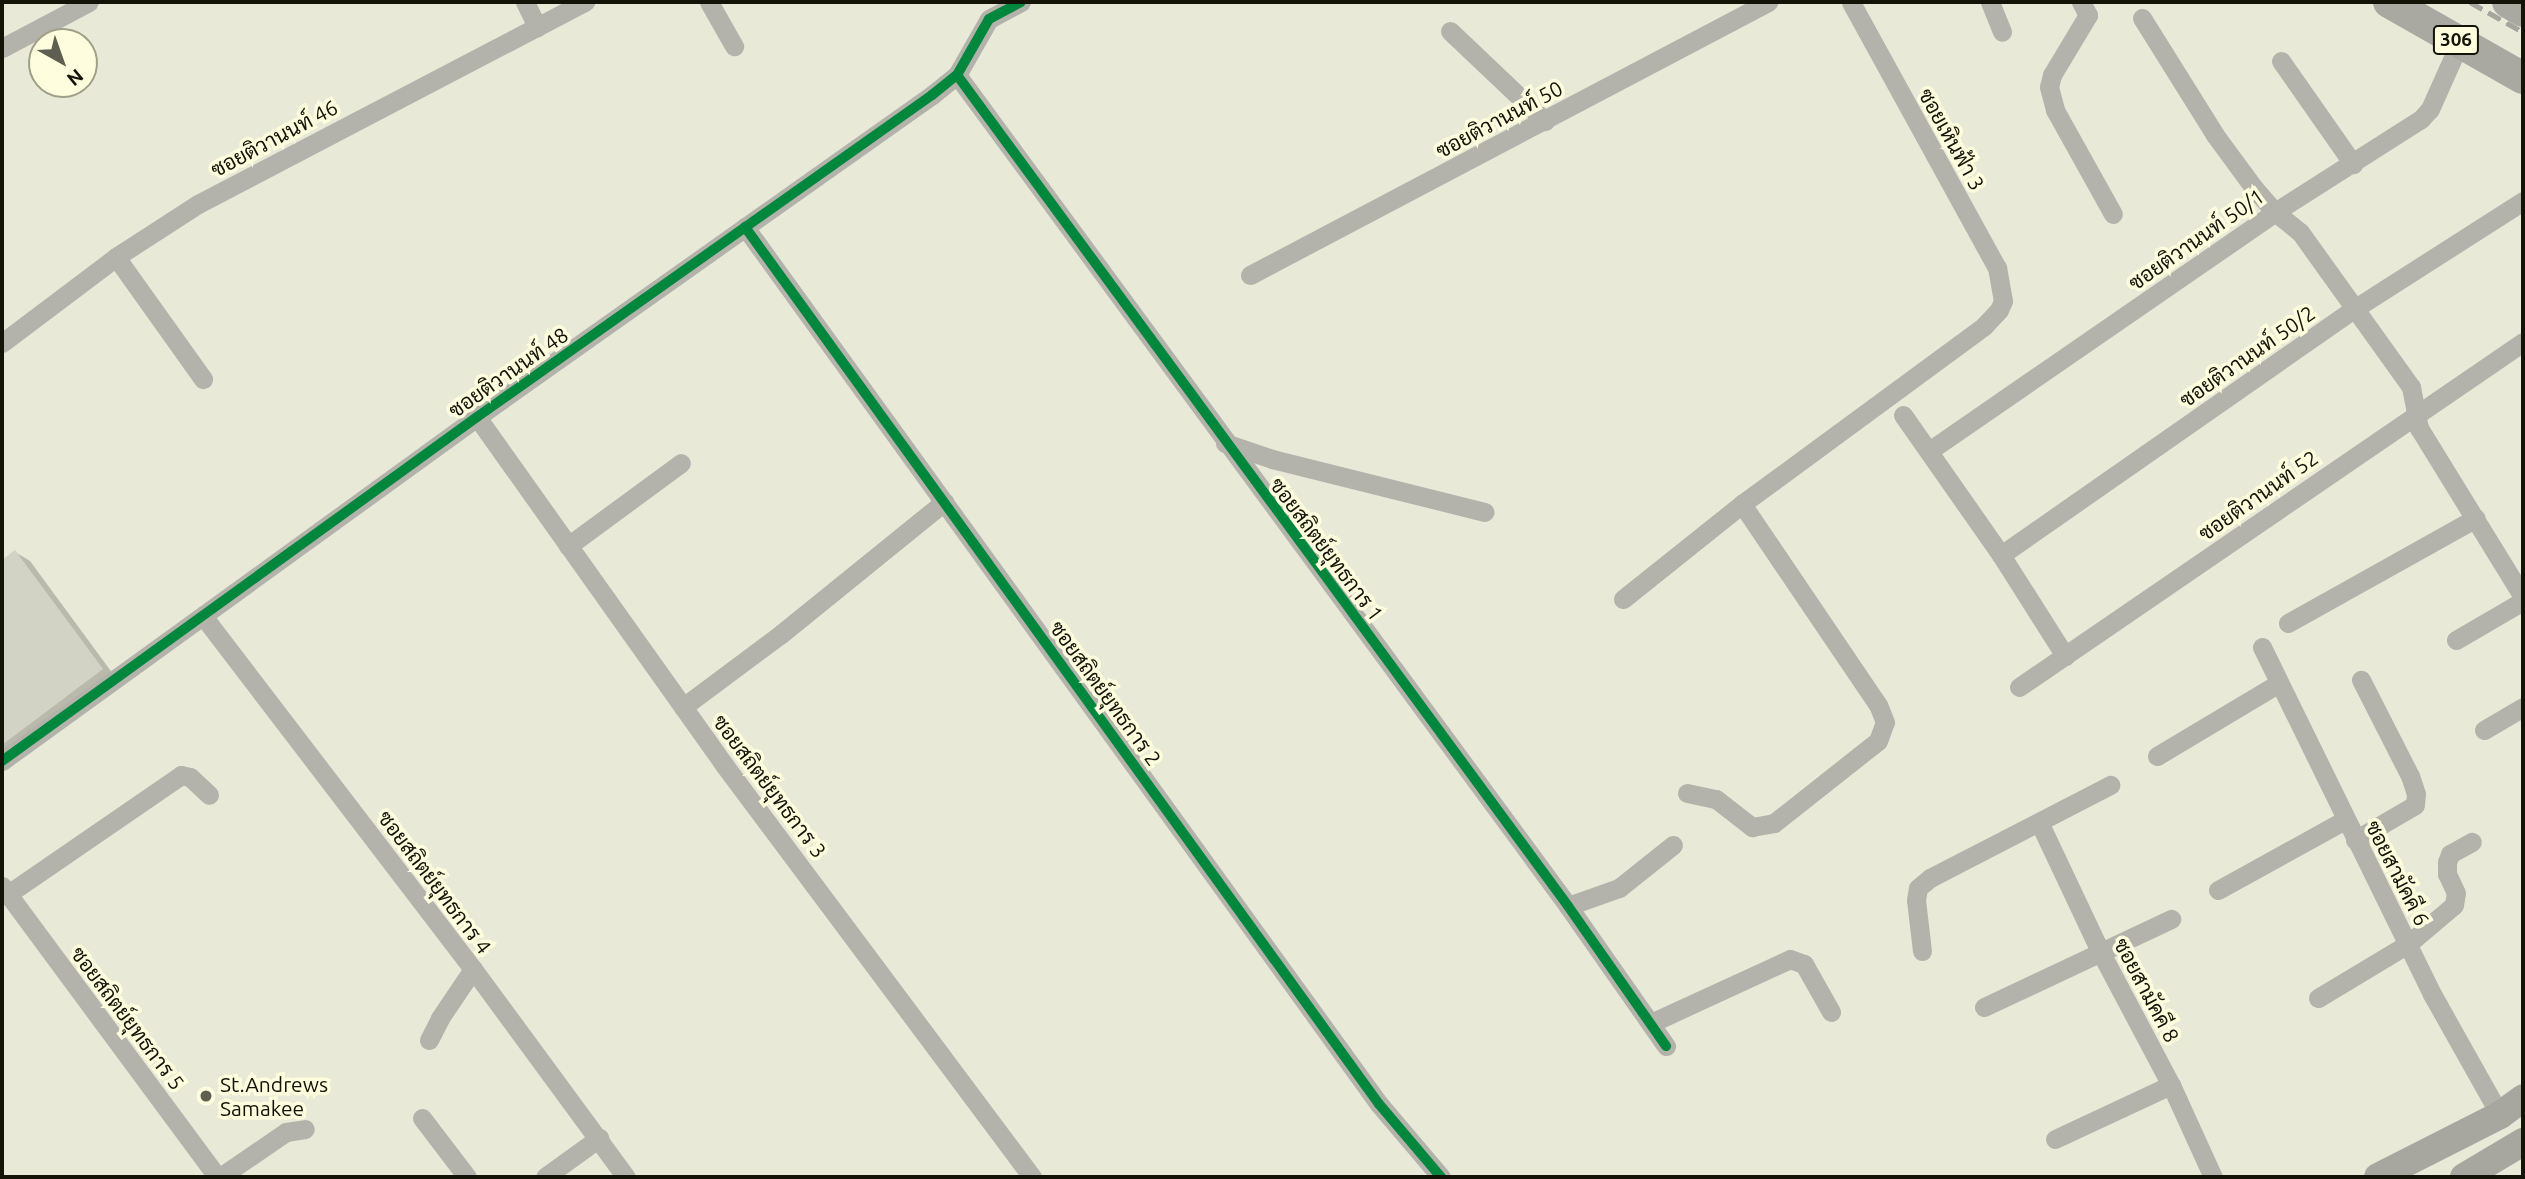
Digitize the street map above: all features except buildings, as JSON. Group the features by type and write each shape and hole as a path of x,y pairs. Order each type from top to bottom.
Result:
{"main road":[{"name":"306","path":"2389,2 2523,78"},
{"path":"2508,2 2523,11"},
{"path":"2378,1177 2500,1115 2523,1098"},
{"path":"2464,1177 2523,1142"}],"street":[{"path":"2,48 89,2"},
{"path":"525,2 537,27"},
{"name":"ซอยติวานนท์ 46","path":"2,343 116,257 198,204 585,2"},
{"path":"709,2 734,46"},
{"name":"ซอยติวานนท์ 48","path":"2,761 477,417 957,75 989,19 1021,2"},
{"name":"ซอยเหินฟ้า 3","path":"1742,504 1984,326 1999,310 2003,301 1997,268 1852,2"},
{"path":"1990,2 2002,32"},
{"path":"2081,2 2088,15 2052,75 2049,87 2055,110 2113,214"},
{"name":"ซอยติวานนท์ 50","path":"1250,275 1545,121 1756,4"},
{"path":"2142,19 2215,135 2275,212 2300,232 2411,387 2418,411 2419,428 2523,599 2456,640"},
{"path":"1450,31 1545,121"},
{"name":"ซอยติวานนท์ 50/1","path":"1929,451 2275,212 2421,119 2430,109 2460,42"},
{"path":"2281,61 2353,164"},
{"name":"ซอยสถิตย์ยุทธการ 1","path":"957,75 1568,906 1666,1046"},
{"name":"ซอยติวานนท์ 50/2","path":"2001,555 2354,309 2523,201"},
{"name":"ซอยสถิตย์ยุทธการ 2","path":"745,227 1379,1104 1441,1177"},
{"path":"116,257 203,379"},
{"name":"ซอยติวานนท์ 52","path":"2019,687 2418,411 2523,344"},
{"path":"1903,415 2001,555 2065,656"},
{"name":"ซอยสถิตย์ยุทธการ 3","path":"477,417 683,707 1032,1177"},
{"path":"1225,443 1272,459 1484,512"},
{"path":"568,546 681,463"},
{"path":"683,707 780,634 944,502"},
{"path":"1623,599 1742,504 1878,705 1885,722 1878,741 1774,823 1752,827 1716,799 1687,793"},
{"path":"2288,623 2476,518"},
{"name":"ซอยสถิตย์ยุทธการ 4","path":"203,616 473,969 626,1177"},
{"name":"ซอยสามัคคี 6","path":"2262,647 2432,994 2500,1115"},
{"path":"2355,840 2415,805 2416,794 2410,776 2361,680"},
{"path":"2158,756 2278,683"},
{"path":"2484,730 2523,707"},
{"path":"5,890 181,775 191,777 209,795"},
{"path":"1922,951 1916,900 1918,888 1930,878 2040,824 2110,785"},
{"path":"2218,890 2345,820"},
{"name":"ซอยสามัคคี 8","path":"2040,824 2100,951 2171,1085 2213,1177"},
{"path":"2318,998 2408,944 2454,905 2456,893 2447,874 2446,862 2450,854 2472,842"},
{"path":"1568,906 1619,888 1672,845"},
{"name":"ซอยสถิตย์ยุทธการ 5","path":"5,890 219,1177"},
{"path":"1984,1007 2171,919"},
{"path":"1651,1023 1790,958 1804,964 1831,1012"},
{"path":"429,1041 440,1018 473,969"},
{"path":"2055,1139 2171,1085"},
{"path":"422,1118 467,1177"},
{"path":"219,1177 286,1132 305,1129"},
{"path":"545,1177 599,1138"}],"railway":[{"path":"2470,2 2523,32"}],"cycle path":[{"path":"2,761 477,417 932,95 957,75 989,19 1021,2"},
{"path":"957,75 1568,906 1666,1046"},
{"path":"745,227 1379,1104 1441,1177"}],"place":[{"name":"St.Andrews Samakee","path":"206,1096"}]}
